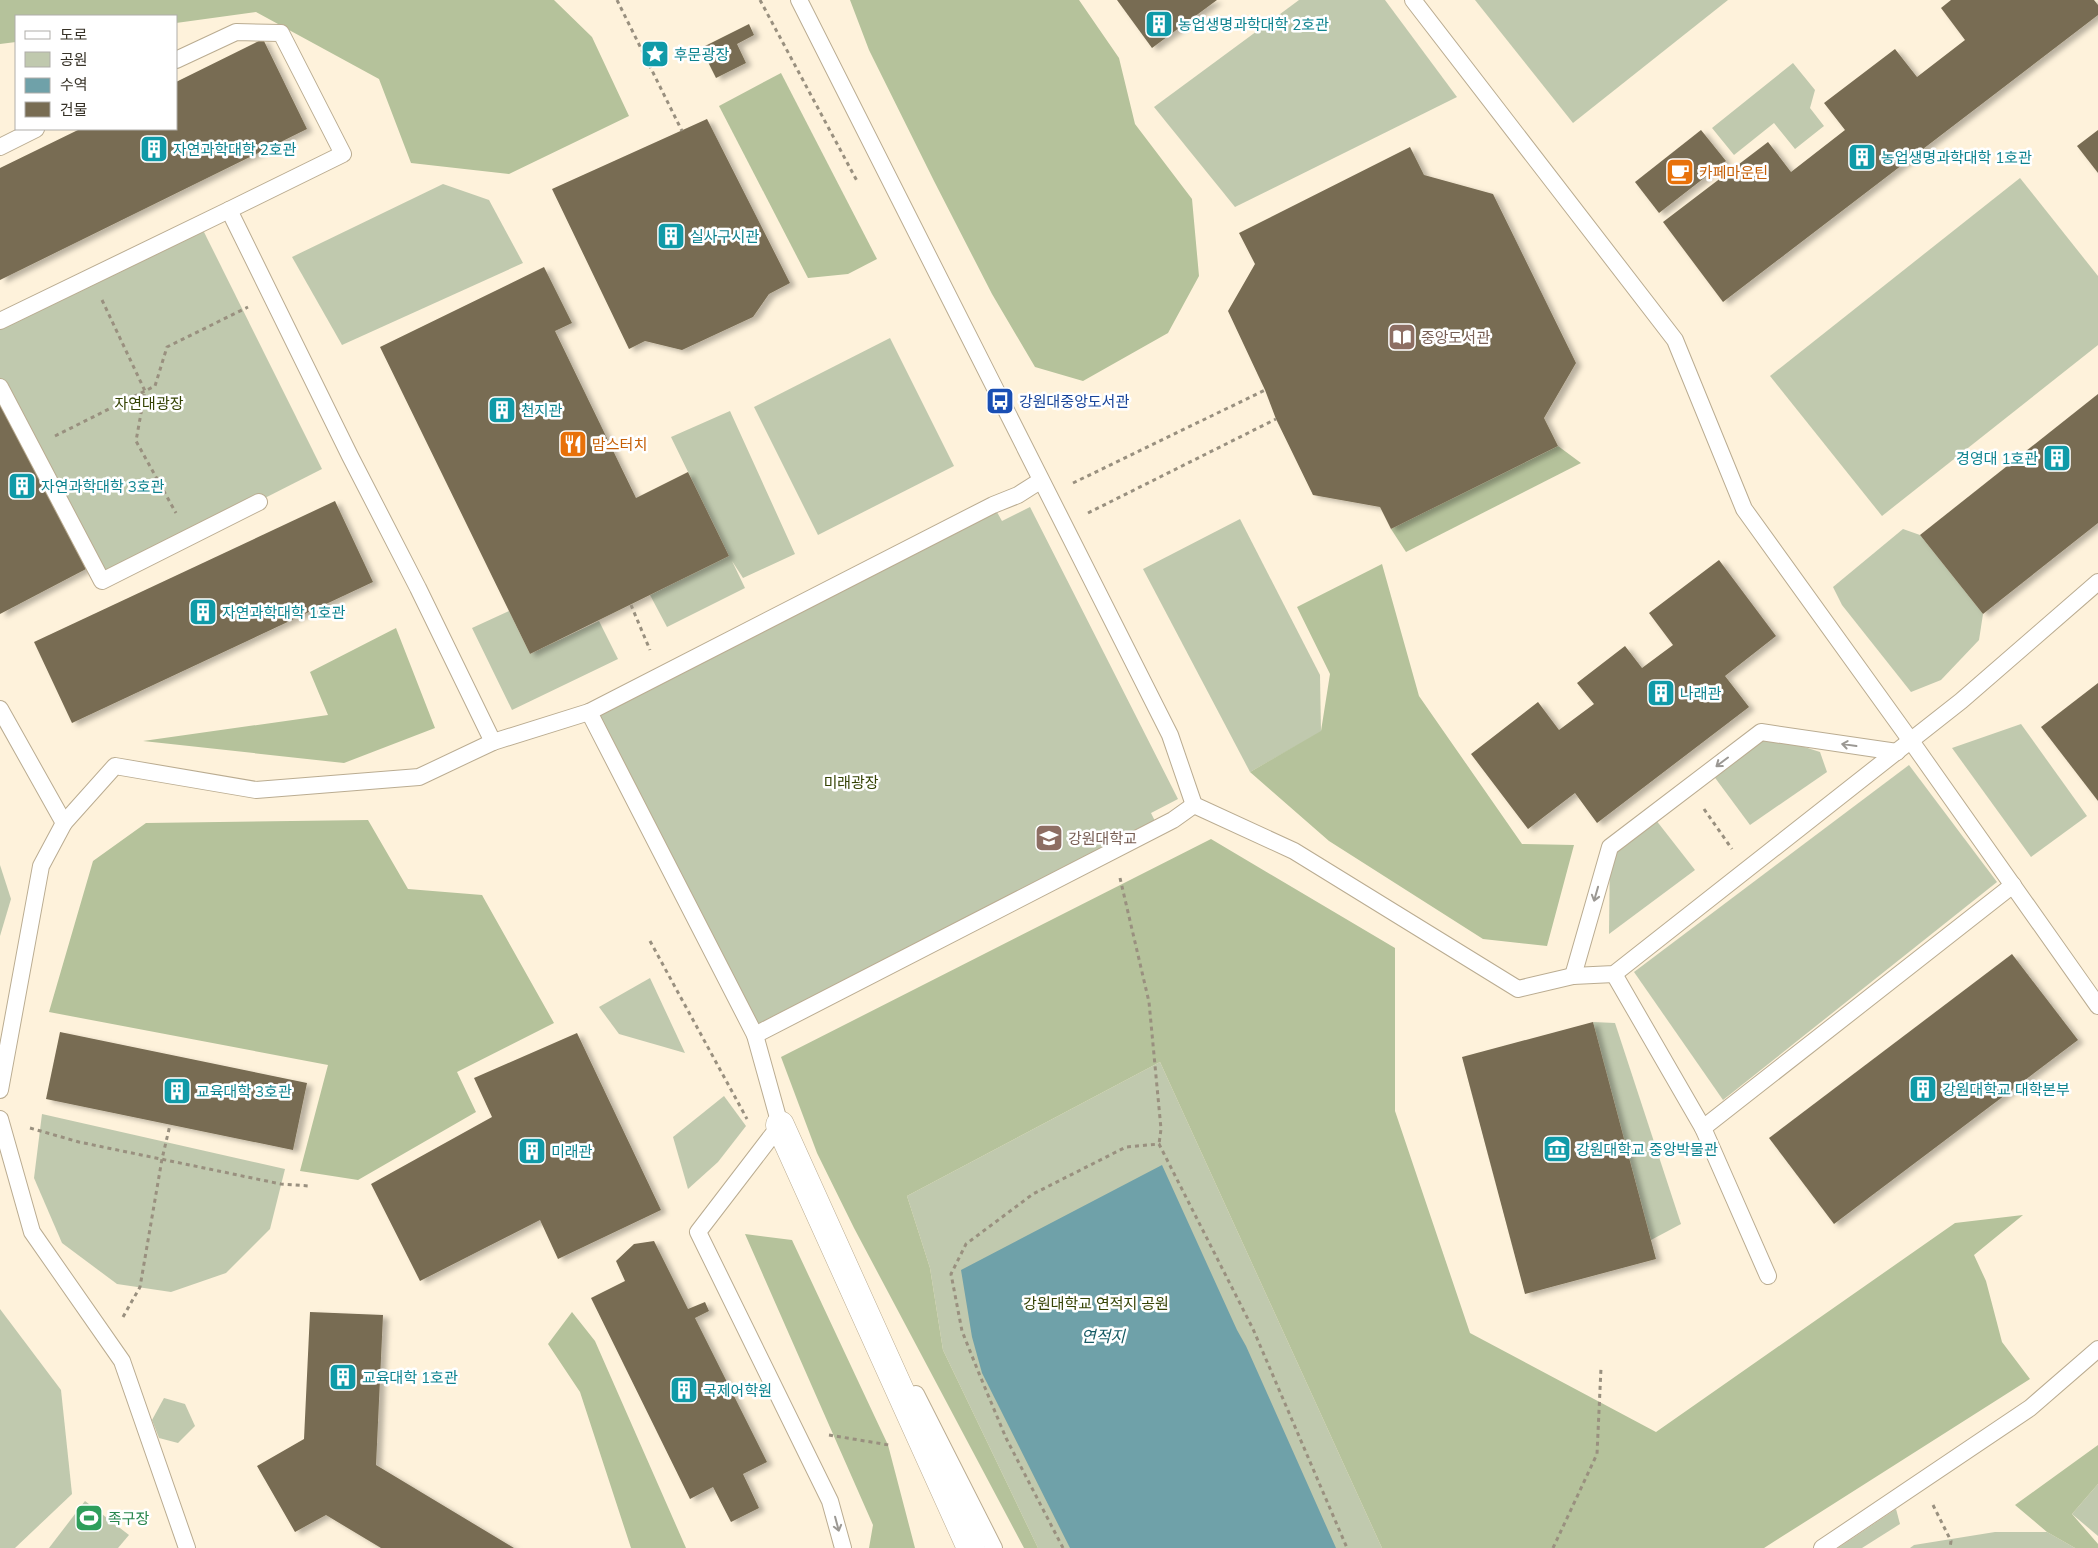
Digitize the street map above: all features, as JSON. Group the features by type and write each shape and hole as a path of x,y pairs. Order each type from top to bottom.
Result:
{"street":[{"path":"780,1125 971,1548"}],"lane":[{"path":"799,0 1040,481 1170,735 1194,805 1294,851 1518,990 1573,976 1614,974 1911,741 2098,582"},
{"path":"1413,0 1675,340 1744,509 2098,1006"},
{"path":"0,321 343,154 281,33 236,32 178,59"},
{"path":"0,147 34,130"},
{"path":"229,210 493,742"},
{"path":"0,387 102,581 259,502"},
{"path":"0,1090 41,866 64,823 115,766 256,790 419,777 493,742 589,712 993,505 1018,495 1040,481"},
{"path":"0,709 64,823"},
{"path":"589,712 755,1035 780,1125 994,1548"},
{"path":"1573,976 1610,847 1760,732 1897,752"},
{"path":"755,1035 1114,851 1173,820 1194,805"},
{"path":"1703,1128 2013,885"},
{"path":"1614,974 1703,1128 1768,1276"},
{"path":"0,1119 32,1232 122,1361 187,1548"},
{"path":"780,1125 698,1232 830,1501 843,1548"},
{"path":"1822,1548 2030,1408 2098,1349"}],"path":[{"path":"617,0 682,131"},
{"path":"91,277 145,391 136,440 190,537"},
{"path":"32,447 155,386 167,347 272,296"},
{"path":"1048,496 1265,390"},
{"path":"1063,526 1276,419"},
{"path":"631,605 661,676"},
{"path":"1690,787 1746,870"},
{"path":"1114,851 1149,1002 1161,1129 1159,1144 1253,1329 1348,1548"},
{"path":"0,1119 79,1142 281,1184 309,1186"},
{"path":"109,1341 140,1287 162,1159 170,1125"},
{"path":"1063,1548 1006,1438 985,1388 962,1331 951,1274 966,1244 1033,1194 1126,1147 1159,1144"},
{"path":"1553,1548 1597,1454 1601,1368"},
{"path":"798,1436 833,1435 888,1445 934,1431"},
{"path":"1922,1481 1950,1541 1950,1548"}],"green space":[{"path":"0,0 554,0 592,37 629,116 509,174 411,163 379,79 256,12 178,23 178,15 15,15 15,42 0,44"},
{"path":"850,0 1079,0 1119,58 1135,124 1192,199 1199,276 1168,333 1083,381 1035,367 992,294 934,181 869,50"},
{"path":"1299,0 1385,0 1457,97 1235,207 1154,107"},
{"path":"1475,0 1728,0 1573,123"},
{"path":"1793,63 1815,90 1810,108 1824,126 1795,149 1774,123 1734,155 1712,128"},
{"path":"781,73 877,259 848,274 808,278 719,106"},
{"path":"2020,178 2098,276 2098,345 1882,516 1770,376"},
{"path":"443,184 489,200 523,263 342,345 292,257"},
{"name":"자연대광장","path":"200,224 322,469 102,581 0,388 0,321"},
{"path":"890,338 954,466 818,535 754,407"},
{"path":"730,411 795,554 743,578 732,561 745,588 667,627 650,595 729,556 671,437"},
{"path":"1558,446 1581,463 1406,552 1391,529"},
{"name":"미래광장","path":"993,505 1002,521 1030,507 1178,799 1151,813 1158,827 755,1035 589,712"},
{"path":"1240,519 1320,675 1321,732 1250,772 1143,569"},
{"path":"1903,529 1920,535 1983,614 1979,640 1941,680 1911,692 1842,605 1833,587"},
{"path":"1382,564 1419,696 1522,844 1574,845 1547,946 1483,939 1329,841 1250,772 1321,731 1330,674 1297,607"},
{"path":"509,611 530,654 599,621 618,659 512,710 472,628"},
{"path":"396,628 435,728 344,763 143,741 328,715 310,672"},
{"path":"2021,724 2087,816 2031,857 1952,748"},
{"path":"1761,733 1820,752 1827,772 1750,825 1710,771"},
{"path":"1909,765 1997,882 1723,1100 1634,972"},
{"path":"1652,815 1695,870 1609,934 1610,847"},
{"path":"368,820 408,889 482,895 554,1023 457,1072 476,1112 358,1180 300,1171 328,1065 49,1012 93,861 146,823"},
{"path":"1211,839 1395,948 1395,1111 1470,1333 1656,1432 1955,1223 2023,1215 1974,1255 1986,1281 2002,1342 2030,1379 1764,1548 1382,1548 1160,1062 907,1196 930,1268 943,1350 1038,1548 1024,1548 854,1228 817,1153 781,1057"},
{"path":"0,865 11,899 0,936"},
{"path":"650,978 685,1053 619,1034 599,1007"},
{"path":"1593,1022 1615,1023 1681,1224 1651,1240"},
{"name":"연적지","path":"1160,1062 1382,1548 1038,1548 943,1350 930,1268 907,1196"},
{"path":"724,1096 746,1126 718,1162 688,1189 673,1137"},
{"path":"42,1114 285,1169 270,1229 226,1273 171,1292 117,1284 62,1243 34,1178"},
{"path":"745,1234 792,1240 888,1445 915,1548 869,1548 873,1525"},
{"path":"0,1309 61,1390 72,1494 15,1548 0,1548"},
{"path":"572,1312 595,1341 686,1548 631,1548 580,1392 548,1344"},
{"path":"164,1398 185,1404 195,1426 178,1443 159,1438 152,1420"},
{"path":"2098,1445 2098,1484 2072,1514 2098,1544 2098,1548 2075,1548 2047,1532 2015,1505"},
{"path":"2098,1484 2098,1536 2072,1514"},
{"name":"족구장","path":"85,1501 129,1535 118,1548 49,1548"},
{"path":"1896,1509 1900,1524 1862,1548 1838,1548"},
{"path":"1995,1532 2047,1532 2075,1548 1910,1548 1914,1545"}],"water":[{"name":"연적지","path":"1162,1165 1246,1346 1336,1548 1070,1548 982,1373 972,1337 961,1270"}],"building":[{"name":"농업생명과학대학 2호관","path":"1117,0 1217,0 1152,48"},
{"name":"농업생명과학대학 1호관","path":"1951,0 2094,0 2098,5 2098,15 1723,302 1663,222 1768,142 1791,172 1845,130 1824,103 1895,49 1917,77 1965,40 1941,8"},
{"path":"749,24 754,35 737,44 746,63 716,78 701,48"},
{"name":"자연과학대학 2호관","path":"263,39 307,129 0,280 0,168 78,130 178,130 178,81"},
{"name":"실사구시관","path":"707,119 790,283 769,294 753,317 682,350 645,341 629,349 552,189"},
{"name":"카페마운틴","path":"1701,130 1726,161 1659,213 1635,182"},
{"path":"2098,130 2098,173 2077,146"},
{"name":"중앙도서관","path":"1410,147 1424,175 1493,194 1576,363 1544,418 1558,446 1391,529 1380,507 1313,495 1276,419 1265,390 1228,311 1255,264 1239,233"},
{"name":"천지관","path":"544,267 572,323 555,331 636,498 688,472 729,556 530,654 380,347"},
{"name":"경영대 1호관","path":"2098,394 2098,523 1983,614 1920,535"},
{"name":"자연과학대학 3호관","path":"0,404 86,569 0,614"},
{"name":"자연과학대학 1호관","path":"335,501 373,582 72,723 34,642"},
{"name":"나래관","path":"1719,560 1776,636 1725,676 1749,707 1597,823 1575,793 1528,829 1471,754 1538,702 1559,730 1594,704 1577,683 1625,646 1642,668 1673,645 1649,613"},
{"path":"2098,683 2098,801 2041,727"},
{"name":"강원대학교 대학본부","path":"2012,954 2078,1040 1834,1224 1769,1138"},
{"name":"강원대학교 중앙박물관","path":"1593,1022 1656,1259 1525,1294 1462,1057"},
{"name":"교육대학 3호관","path":"60,1032 307,1083 293,1150 46,1099"},
{"name":"미래관","path":"577,1033 661,1210 558,1259 540,1220 420,1281 371,1184 492,1117 474,1078"},
{"name":"국제어학원","path":"654,1241 688,1309 705,1302 709,1311 695,1318 767,1462 743,1474 759,1508 731,1522 713,1487 690,1499 591,1298 625,1281 616,1261 634,1244"},
{"name":"교육대학 1호관","path":"310,1312 383,1315 376,1465 514,1548 381,1548 326,1515 295,1532 257,1466 304,1439"}],"place":[{"name":"농업생명과학대학 2호관","path":"1159,24"},
{"name":"후문광장","path":"655,54"},
{"name":"자연과학대학 2호관","path":"154,149"},
{"name":"농업생명과학대학 1호관","path":"1862,157"},
{"name":"카페마운틴","path":"1680,172"},
{"name":"실사구시관","path":"671,236"},
{"name":"중앙도서관","path":"1402,337"},
{"name":"강원대중앙도서관","path":"1000,401"},
{"name":"천지관","path":"502,410"},
{"name":"맘스터치","path":"573,444"},
{"name":"경영대 1호관","path":"2057,458"},
{"name":"자연과학대학 3호관","path":"22,486"},
{"name":"자연과학대학 1호관","path":"203,612"},
{"name":"나래관","path":"1661,693"},
{"name":"강원대학교","path":"1049,838"},
{"name":"강원대학교 대학본부","path":"1923,1089"},
{"name":"교육대학 3호관","path":"177,1091"},
{"name":"강원대학교 중앙박물관","path":"1557,1149"},
{"name":"미래관","path":"532,1151"},
{"name":"교육대학 1호관","path":"343,1377"},
{"name":"국제어학원","path":"684,1390"},
{"name":"족구장","path":"89,1518"}],"park label":[{"name":"강원대학교 연적지 공원","path":"1096,1303"}]}
